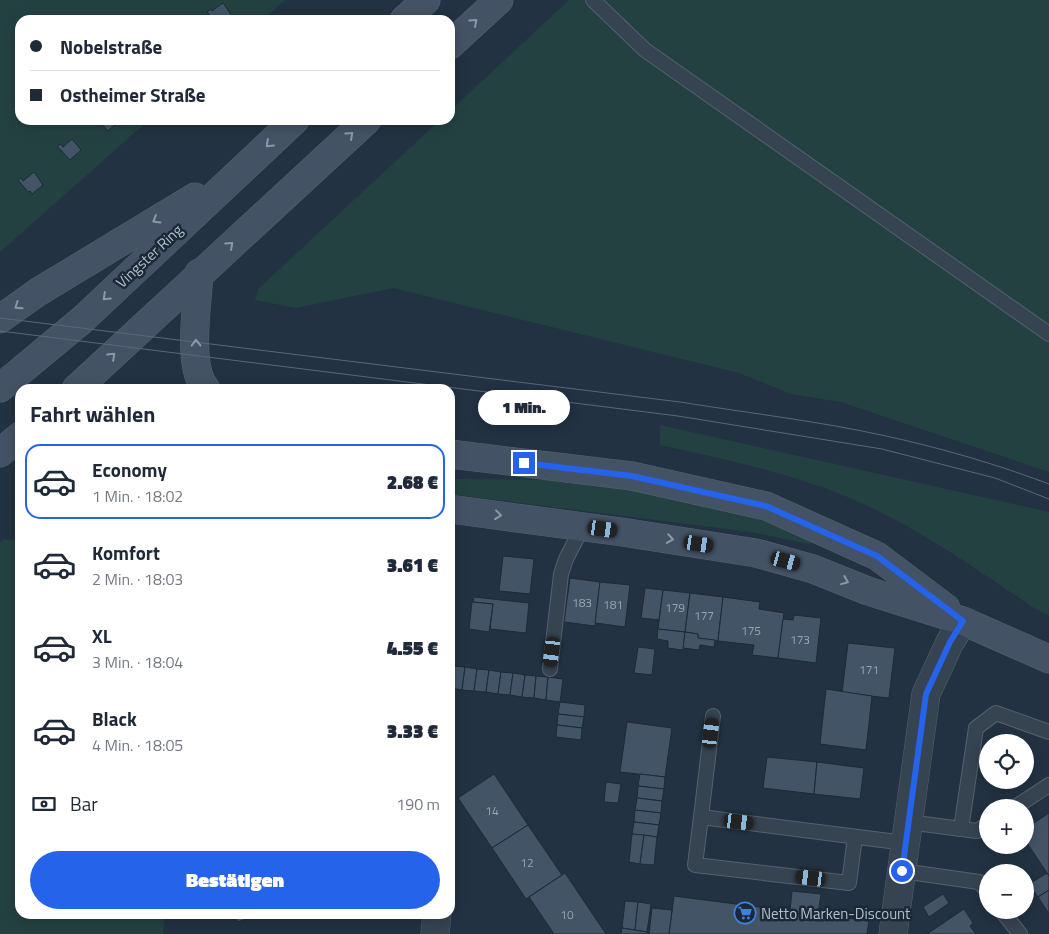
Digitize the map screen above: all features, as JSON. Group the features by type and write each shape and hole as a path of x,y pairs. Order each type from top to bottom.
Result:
{"main road":[{"path":"410,15 426,0"},
{"path":"455,40 499,0"},
{"name":"Vingster Ring","path":"0,388 82,320 290,125"},
{"path":"81,384 199,273 362,125"},
{"path":"0,319 38,292 243,168"},
{"path":"199,273 196,358 202,384"},
{"path":"0,396 15,398"},
{"path":"455,455 632,476 766,506 877,556 963,621"},
{"path":"455,510 583,526 756,553 801,565 868,591 963,621 1049,659"},
{"path":"801,565 823,549 826,542 825,533"}],"street":[{"path":"894,934 926,694 950,642 963,621"},
{"path":"435,934 436,919"}],"lane":[{"path":"593,0 645,50 1049,334"},
{"path":"550,669 561,574 566,559 583,526"},
{"path":"961,829 976,728 996,713 1049,732"},
{"path":"713,716 695,865 849,882 855,837"},
{"path":"1028,799 1049,785"},
{"path":"701,818 855,837 907,832 979,830"},
{"path":"902,871 979,882"},
{"path":"1008,919 1020,934"}],"green space":[{"path":"0,0 285,0 268,15 15,15 15,125 143,125 0,252"},
{"path":"569,0 1049,0 1049,472 841,402 791,394 739,373 393,288 296,308 255,300 258,289 435,125 455,125 455,106"},
{"path":"660,425 1049,512 1049,615 1037,610 928,538 890,517 835,492 807,482 748,465 660,445"},
{"path":"455,479 568,480 637,491 743,514 798,532 812,539 812,543 809,544 751,532 455,495"},
{"path":"4,539 15,540 15,919 164,919 163,934 0,934 0,543"}],"building":[{"path":"223,3 231,15 209,15 207,12 211,9 212,11"},
{"path":"103,125 115,125 108,131"},
{"path":"72,139 81,150 70,160 57,146 61,144 63,147"},
{"path":"34,172 43,185 32,194 18,180 21,178 23,181"},
{"path":"503,556 534,559 530,594 499,591"},
{"path":"570,578 600,582 595,626 564,622"},
{"path":"600,582 630,585 625,627 595,623"},
{"path":"645,588 663,590 659,620 641,618"},
{"path":"663,590 690,593 685,632 658,629"},
{"path":"690,593 723,597 718,641 698,638 698,634 685,632"},
{"path":"474,597 529,603 526,633 490,629 493,604 473,602"},
{"path":"723,597 760,602 759,609 784,613 778,658 752,655 754,645 718,641"},
{"path":"472,602 493,604 489,632 469,629"},
{"path":"794,615 821,618 816,663 778,658 783,619 793,620"},
{"path":"658,629 685,632 683,650 668,648 668,641 657,639"},
{"path":"685,632 698,634 698,638 715,640 714,647 700,645 699,650 683,648"},
{"path":"848,643 895,648 889,698 842,693"},
{"path":"638,647 655,649 652,675 634,673"},
{"path":"455,666 465,667 462,690 455,689"},
{"path":"465,667 477,669 474,691 462,690"},
{"path":"477,669 489,670 486,692 474,691"},
{"path":"489,670 501,672 498,694 486,692"},
{"path":"501,672 513,673 510,695 498,694"},
{"path":"513,673 525,675 522,697 510,695"},
{"path":"525,675 536,676 534,698 522,697"},
{"path":"536,676 548,677 546,700 534,698"},
{"path":"548,677 563,679 560,702 546,700"},
{"path":"826,689 872,696 866,750 820,744"},
{"path":"560,702 585,705 584,717 558,714"},
{"path":"558,714 584,717 582,728 557,725"},
{"path":"627,722 672,728 665,777 620,772"},
{"path":"557,725 582,728 581,740 556,737"},
{"path":"767,757 817,762 814,794 763,788"},
{"path":"817,762 864,768 860,799 814,794"},
{"path":"494,774 528,825 492,848 458,798"},
{"path":"640,774 665,777 664,789 638,786"},
{"path":"606,782 621,784 618,803 604,802"},
{"path":"638,786 664,789 662,801 637,798"},
{"path":"637,798 662,801 661,813 635,810"},
{"path":"635,810 661,813 659,825 634,822"},
{"path":"1049,813 1049,876 1034,854 1034,823"},
{"path":"634,822 659,825 657,837 632,834"},
{"path":"528,825 562,875 526,899 492,848"},
{"path":"632,834 644,835 640,864 629,862"},
{"path":"644,835 657,837 654,865 640,864"},
{"path":"565,873 606,934 554,934 529,897"},
{"path":"1047,873 1049,876 1049,890 1038,897 1034,891 1034,881"},
{"path":"1049,890 1049,914 1038,897"},
{"name":"Netto Marken-Discount","path":"792,891 821,894 818,914 869,921 867,934 669,934 674,896 790,911"},
{"path":"943,894 949,903 929,917 923,907"},
{"path":"625,901 638,902 635,930 622,928"},
{"path":"638,902 651,904 647,932 635,930"},
{"path":"652,908 672,910 669,934 649,934"},
{"path":"964,909 973,923 970,926 976,934 927,934"},
{"path":"622,928 647,932 647,934 621,934"}],"tram line":[{"path":"0,318 680,402 809,422 886,436 927,446 989,463 1049,484"},
{"path":"0,331 423,384"},
{"path":"455,388 678,416 882,449 995,478 1049,499"}],"place":[{"name":"Netto Marken-Discount","path":"745,913"}],"route":[{"path":"524,463 632,476 766,506 877,556 963,621 950,642 926,694 902,871"}]}
